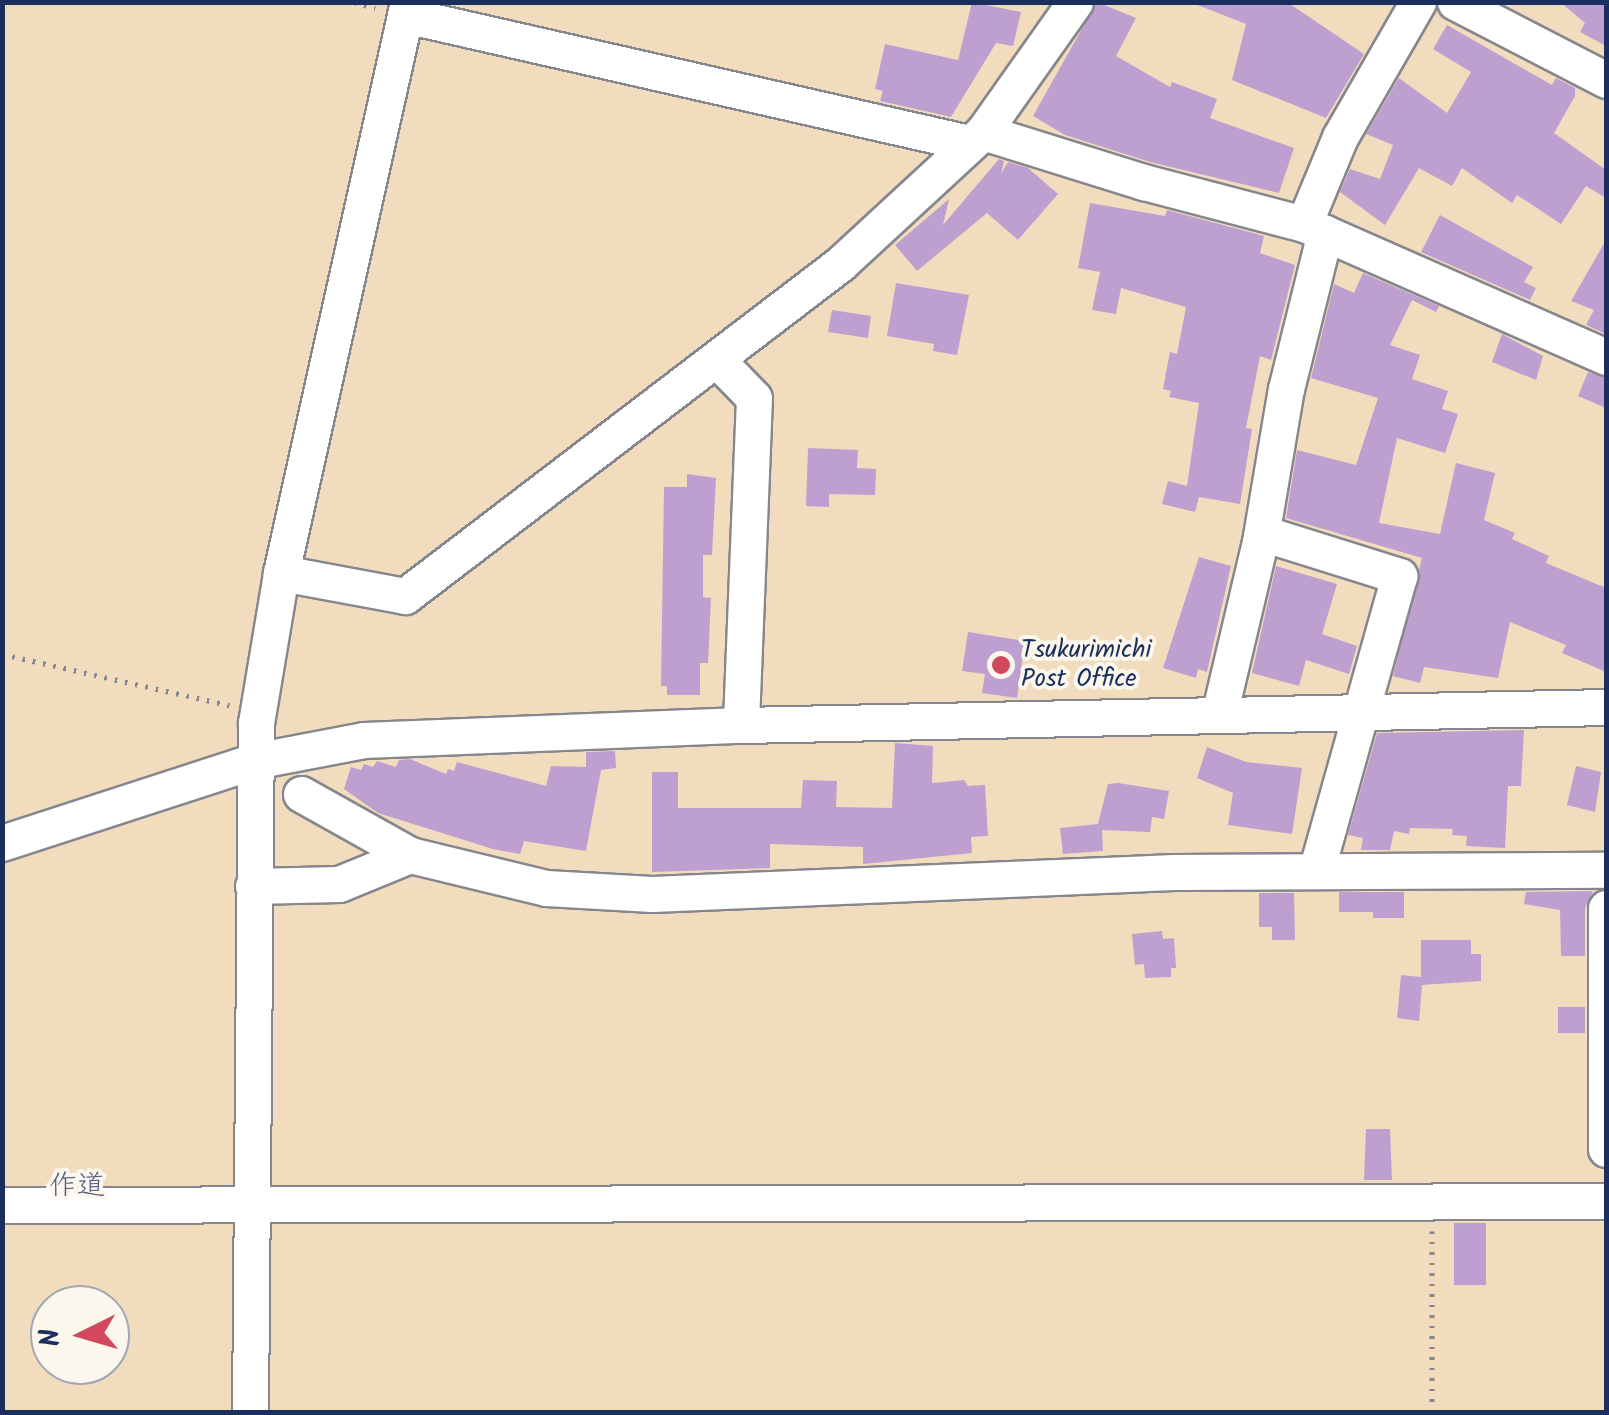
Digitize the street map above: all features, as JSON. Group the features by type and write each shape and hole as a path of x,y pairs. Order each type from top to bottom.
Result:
{"street":[{"path":"281,573 405,596 840,264 976,137 1075,2"},
{"path":"1219,715 1262,532 1315,229 1340,137 1418,2"},
{"path":"1455,2 1606,80"},
{"path":"250,1412 254,761 258,710 281,573 406,9 976,137 1315,229 1606,356"},
{"path":"716,359 754,398 741,725"},
{"path":"1262,532 1399,576 1316,871"},
{"path":"2,843 254,761 364,740 741,725 1606,707"},
{"path":"301,794 410,855 546,888 652,894 1174,872 1606,868 1606,849"},
{"path":"253,886 339,884 410,855"},
{"path":"1606,908 1606,1148"},
{"path":"2,1205 1606,1201"}],"path":[{"path":"2,654 258,710"},
{"path":"1432,1199 1432,1412"}],"building":[{"path":"972,2 1021,12 1013,46 996,43 951,117 880,101 883,91 875,89 885,44 958,60"},
{"path":"1097,2 1136,18 1116,56 1170,87 1172,82 1217,99 1210,118 1294,148 1279,193 1150,162 1065,135 1033,116"},
{"path":"1287,2 1364,54 1326,118 1232,80 1246,24 1195,4"},
{"path":"1560,2 1606,2 1606,46 1580,32 1585,23"},
{"path":"1447,25 1552,85 1556,78 1575,88 1575,96 1554,133 1606,170 1606,198 1586,186 1561,224 1517,195 1512,203 1462,168 1452,186 1419,168 1385,225 1340,192 1350,169 1380,179 1393,145 1366,134 1399,78 1447,113 1471,72 1433,49"},
{"path":"999,159 1004,161 1001,174 1008,162 1028,168 1058,194 1018,240 987,213 917,271 895,245 949,199 943,225"},
{"path":"1090,203 1165,216 1167,210 1264,236 1260,253 1295,265 1271,360 1260,356 1246,428 1252,429 1240,504 1199,497 1195,512 1162,504 1168,481 1187,486 1199,403 1169,397 1171,391 1163,389 1170,352 1177,354 1186,307 1121,288 1116,314 1092,310 1100,272 1078,268"},
{"path":"1440,215 1533,267 1524,282 1536,288 1530,300 1421,252"},
{"path":"1606,240 1606,334 1586,325 1594,310 1571,301"},
{"path":"1363,273 1439,306 1436,312 1412,300 1390,345 1420,355 1412,379 1448,391 1442,409 1458,414 1445,453 1397,438 1379,523 1440,534 1456,463 1495,473 1484,520 1515,533 1512,539 1549,556 1546,563 1606,588 1606,672 1562,653 1566,645 1510,622 1498,678 1424,667 1420,683 1393,676 1422,558 1286,518 1297,450 1356,465 1378,398 1311,378 1334,284 1354,293"},
{"path":"896,283 969,295 957,355 933,351 934,344 887,336"},
{"path":"832,310 871,316 868,338 828,332"},
{"path":"1502,334 1543,356 1536,380 1492,362"},
{"path":"1588,372 1606,378 1606,408 1578,396"},
{"path":"808,448 858,450 857,468 876,469 875,495 829,494 829,507 806,506"},
{"path":"687,474 716,478 712,555 703,555 703,597 711,598 708,663 700,663 700,695 667,695 667,686 661,686 664,487 687,487"},
{"path":"1199,557 1231,566 1207,672 1198,669 1196,678 1163,668"},
{"path":"1276,566 1337,584 1322,634 1357,646 1349,674 1306,660 1299,686 1252,673"},
{"path":"968,632 1025,641 1017,698 982,693 985,674 962,671"},
{"path":"1524,730 1521,786 1508,786 1505,848 1466,846 1467,836 1452,835 1453,829 1410,828 1409,834 1394,831 1390,850 1361,850 1363,838 1348,835 1377,733"},
{"path":"895,743 933,746 932,783 964,780 968,786 985,785 988,836 971,837 972,853 863,864 863,847 770,844 770,868 652,872 652,772 678,772 678,808 801,808 803,780 837,781 836,807 892,808"},
{"path":"1207,747 1246,762 1302,768 1292,834 1228,825 1233,793 1197,778"},
{"path":"615,751 616,768 601,770 586,851 524,841 520,854 493,849 378,813 344,789 351,767 361,770 364,764 373,767 377,761 396,767 399,760 410,759 446,774 448,769 454,771 457,762 546,786 551,766 586,767 586,752"},
{"path":"1576,766 1601,772 1595,812 1567,805"},
{"path":"1108,784 1169,791 1164,819 1152,817 1150,832 1102,830 1103,851 1063,854 1060,828 1098,824"},
{"path":"1593,891 1585,908 1585,956 1561,956 1560,910 1524,904 1526,892"},
{"path":"1339,892 1404,892 1404,918 1373,918 1373,912 1339,912"},
{"path":"1259,893 1294,893 1295,940 1272,940 1272,927 1259,927"},
{"path":"1162,931 1163,939 1174,938 1176,968 1171,968 1171,977 1145,978 1144,964 1135,965 1132,934"},
{"path":"1421,940 1471,940 1471,954 1481,954 1481,981 1422,985 1419,1021 1397,1018 1401,975 1421,977"},
{"path":"1558,1007 1585,1007 1585,1033 1558,1033"},
{"path":"1366,1129 1390,1129 1392,1180 1364,1180"},
{"path":"1454,1223 1486,1223 1486,1285 1454,1285"}],"place":[{"name":"Tsukurimichi Post Office","path":"1001,665"}],"district":[{"name":"作道","path":"77,1187"}]}
